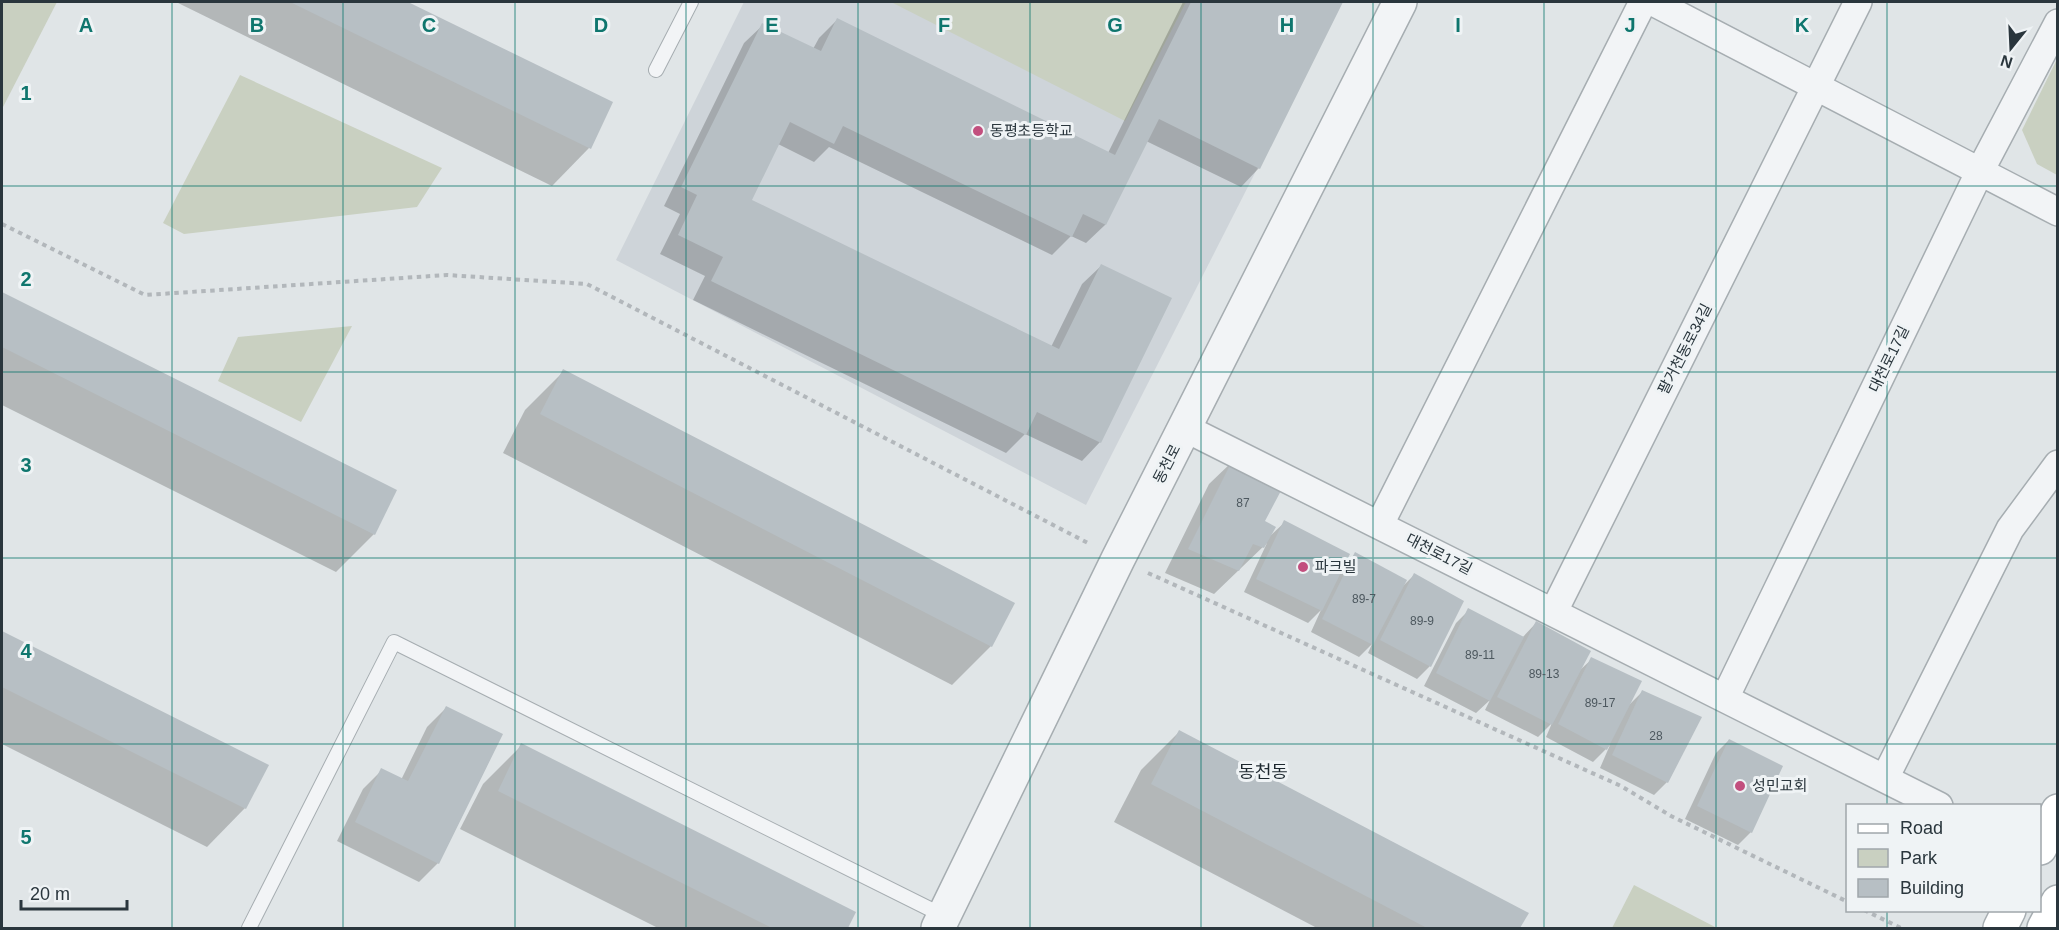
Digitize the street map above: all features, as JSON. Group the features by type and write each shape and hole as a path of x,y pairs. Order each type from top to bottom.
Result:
{"main road":[{"path":"2041,846 2058,811"},
{"path":"2044,928 2058,902"},
{"path":"2000,928 2007,912"}],"street":[{"name":"동천로","path":"941,922 1118,559 1400,2"},
{"path":"1380,524 1642,2"},
{"path":"1653,2 2058,212"},
{"name":"팔거천동로34길","path":"1554,611 1858,2"},
{"name":"대천로17길","path":"1725,698 1979,173 2058,23"},
{"name":"대천로17길","path":"1185,428 1935,804"},
{"path":"1885,778 2010,529 2058,464"}],"lane":[{"path":"656,70 691,2"},
{"path":"249,928 394,642 941,922"}],"path":[{"path":"2,224 145,295 447,275 586,284 1118,559 1621,786 1671,816 1846,901"},
{"path":"1868,912 1901,928"}],"shaded area":[{"name":"동평초등학교","path":"744,2 1342,2 1086,505 616,260"}],"green space":[{"path":"2,2 57,2 2,109"},
{"path":"891,2 1186,2 1125,121"},
{"path":"2057,59 2057,175 2037,164 2022,130"},
{"path":"240,75 442,168 417,207 184,234 163,223"},
{"path":"352,326 301,422 218,381 238,337"},
{"path":"1634,885 1717,928 1612,928"}],"building":[{"path":"290,2 408,2 613,102 591,149"},
{"path":"1191,2 1343,2 1260,169 1159,119 1106,225 1083,214 1072,237 843,126 834,144 790,122 752,200 1059,349 1101,264 1172,298 1101,443 1037,412 1026,435 711,281 723,257 678,235 697,195 681,187 762,23 821,51 837,18 1115,155"},
{"path":"2,292 397,490 375,535 2,347"},
{"path":"563,369 1015,603 992,647 540,414"},
{"path":"1233,459 1284,485 1265,521 1276,527 1264,548 1253,544 1239,571 1188,549"},
{"name":"파크빌","path":"1284,520 1350,554 1322,611 1256,579"},
{"path":"1355,552 1407,580 1373,645 1322,619"},
{"path":"1414,573 1464,601 1431,667 1380,640"},
{"path":"1468,608 1524,637 1490,701 1436,673"},
{"path":"1536,621 1591,651 1552,725 1497,697"},
{"path":"2,631 269,765 246,809 2,687"},
{"path":"1591,657 1642,681 1607,750 1558,724"},
{"path":"1642,690 1702,717 1668,783 1612,755"},
{"path":"446,706 503,734 439,864 355,822 381,768 408,781"},
{"path":"1179,730 1529,913 1520,928 1427,928 1151,784"},
{"name":"성민교회","path":"1729,739 1783,766 1752,833 1697,806"},
{"path":"521,743 856,912 848,928 772,928 498,791"}],"place":[{"name":"동평초등학교","path":"978,131"},
{"name":"파크빌","path":"1303,567"},
{"name":"성민교회","path":"1740,786"}],"district":[{"name":"동천동","path":"1263,772"}]}
